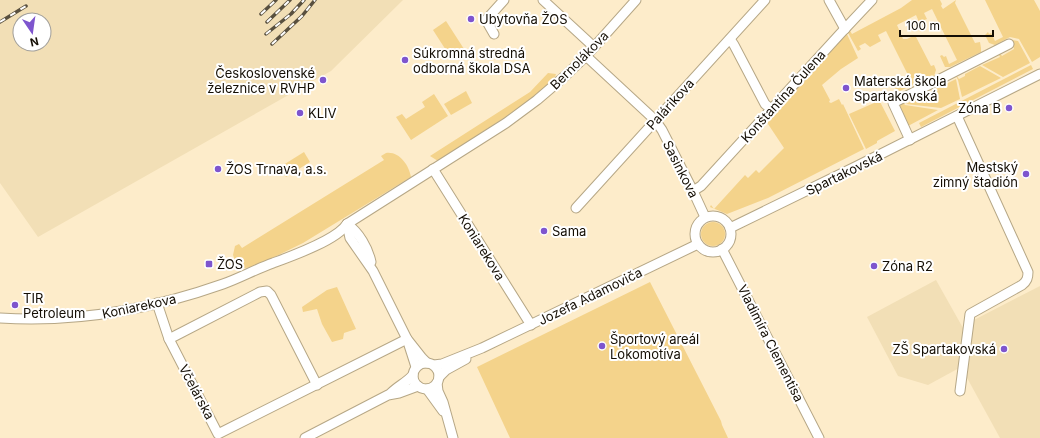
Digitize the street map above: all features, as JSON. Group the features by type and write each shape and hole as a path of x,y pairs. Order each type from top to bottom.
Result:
{"street":[{"path":"494,34 486,20 504,0"},
{"path":"543,0 594,47"},
{"name":"Bernolákova","path":"518,115 552,88 586,56 636,0"},
{"name":"Palárikova","path":"576,208 595,189 655,120 765,0"},
{"path":"829,0 845,29"},
{"name":"Konštantína Čulena","path":"693,191 701,186 872,0"},
{"path":"730,39 765,104 771,109"},
{"path":"910,140 893,102 1009,44"},
{"name":"Sasinkova","path":"586,56 655,120 662,130 705,217"},
{"name":"Spartakovská","path":"730,228 910,140 1040,74"},
{"name":"Koniarekova","path":"0,318 52,319 91,316 157,303 224,283 289,258 334,235 359,216 518,115"},
{"path":"957,116 1028,272 1028,278 1025,283 970,314 960,391"},
{"name":"Koniarekova","path":"433,169 531,325"},
{"path":"356,230 359,216"},
{"path":"718,216 727,222 730,228 731,234 729,242 722,249 713,252 708,251 698,244 695,235 696,228 699,221 705,217 718,216"},
{"path":"347,224 356,230 370,259 373,271"},
{"path":"347,224 350,238 373,271 407,339 422,358 438,370 438,391 443,402 445,414 453,438"},
{"name":"Koniarekova","path":"271,264 338,225 347,224"},
{"path":"334,235 350,238"},
{"name":"Jozefa Adamoviča","path":"430,364 442,364 482,348 698,244"},
{"name":"Vladimíra Clementisa","path":"722,249 819,438"},
{"path":"169,339 260,292 267,291 271,295 317,385"},
{"name":"Včelárska","path":"157,303 169,339 219,436 407,339"},
{"path":"407,339 415,371 415,382 422,387 445,414"},
{"name":"Jozefa Adamoviča","path":"438,380 446,370 482,348"},
{"path":"388,395 395,388 406,382 422,363 430,364"},
{"path":"305,438 388,395 422,387 431,388 438,380"}],"shaded area":[{"path":"0,0 403,0 331,71 38,237 0,183"},
{"path":"912,0 940,0 943,9 956,0 955,3 975,43 980,42 981,52 950,67 945,67 940,56 946,56 949,64 957,60 932,9 924,13 927,19 919,22 916,15 897,25 903,39 907,39 915,35 931,66 934,65 936,70 934,76 932,75 900,91 896,90 892,79 896,77 898,80 900,79 904,86 912,83 886,31 878,35 881,41 870,47 865,43 859,46 861,49 858,51 847,31 849,29 852,34 901,8"},
{"path":"985,0 1034,0 1040,11 1040,57 1032,62 1019,39 1010,37 995,45 989,43 985,35 988,32 989,34 991,33 995,41 1003,37"},
{"path":"446,21 464,49 451,58 433,30"},
{"path":"846,32 858,58 841,69 822,85 830,100 829,102 831,103 839,99 842,105 843,104 864,149 768,198 727,214 714,209 745,175 748,178 756,170 759,173 784,148 766,121"},
{"path":"1012,40 1018,41 1030,63 1003,77 982,65 1000,57 999,52 1002,56 1014,49"},
{"path":"1031,65 1033,69 921,127 919,123"},
{"path":"980,66 1001,78 962,97 955,74 959,79"},
{"path":"548,73 556,74 554,80 516,110 438,161 430,156 530,92"},
{"path":"956,79 960,99 941,108 906,104"},
{"path":"466,91 472,103 451,115 444,104"},
{"path":"434,94 448,116 411,140 396,117 402,114 406,119 425,107 422,102"},
{"path":"876,94 895,131 866,149 849,114 874,103 871,96"},
{"path":"902,101 905,105 938,110 908,126 899,108"},
{"path":"304,152 310,162 286,177 280,167"},
{"path":"386,153 395,154 403,160 410,172 411,177 303,243 254,267 245,268 236,263 233,255 235,246 239,244 242,248 384,160 381,156"},
{"path":"713,222 718,223 724,229 724,239 718,245 713,246 708,245 702,239 701,234 702,229 708,223"},
{"path":"936,280 963,328 961,367 928,385 898,376 867,317"},
{"name":"Športový areál Lokomotíva","path":"650,282 721,421 728,438 510,438 477,367"},
{"name":"ZŠ Spartakovská","path":"1040,286 1040,438 1000,438 966,376 972,321"},
{"path":"337,287 356,329 344,333 343,339 332,342 322,324 317,309 303,312 302,307 327,290"}],"railway":[{"path":"261,14 276,0"},
{"path":"267,22 290,0"},
{"path":"266,34 291,14 304,0"},
{"path":"272,44 302,16 315,0"},
{"path":"0,22 26,6"}],"place":[{"name":"Ubytovňa ŽOS","path":"471,19"},
{"name":"Súkromná stredná odborná škola DSA","path":"405,60"},
{"name":"Československé železnice v RVHP","path":"323,80"},
{"name":"Materská škola Spartakovská","path":"846,88"},
{"name":"Zóna B","path":"1009,108"},
{"name":"KLIV","path":"300,113"},
{"name":"ŽOS Trnava, a.s.","path":"218,169"},
{"name":"Mestský zimný štadión","path":"1026,174"},
{"name":"Sama","path":"544,231"},
{"name":"ŽOS","path":"209,264"},
{"name":"Zóna R2","path":"874,266"},
{"name":"TIR Petroleum","path":"15,305"},
{"name":"Športový areál Lokomotíva","path":"602,346"},
{"name":"ZŠ Spartakovská","path":"1004,349"}]}
